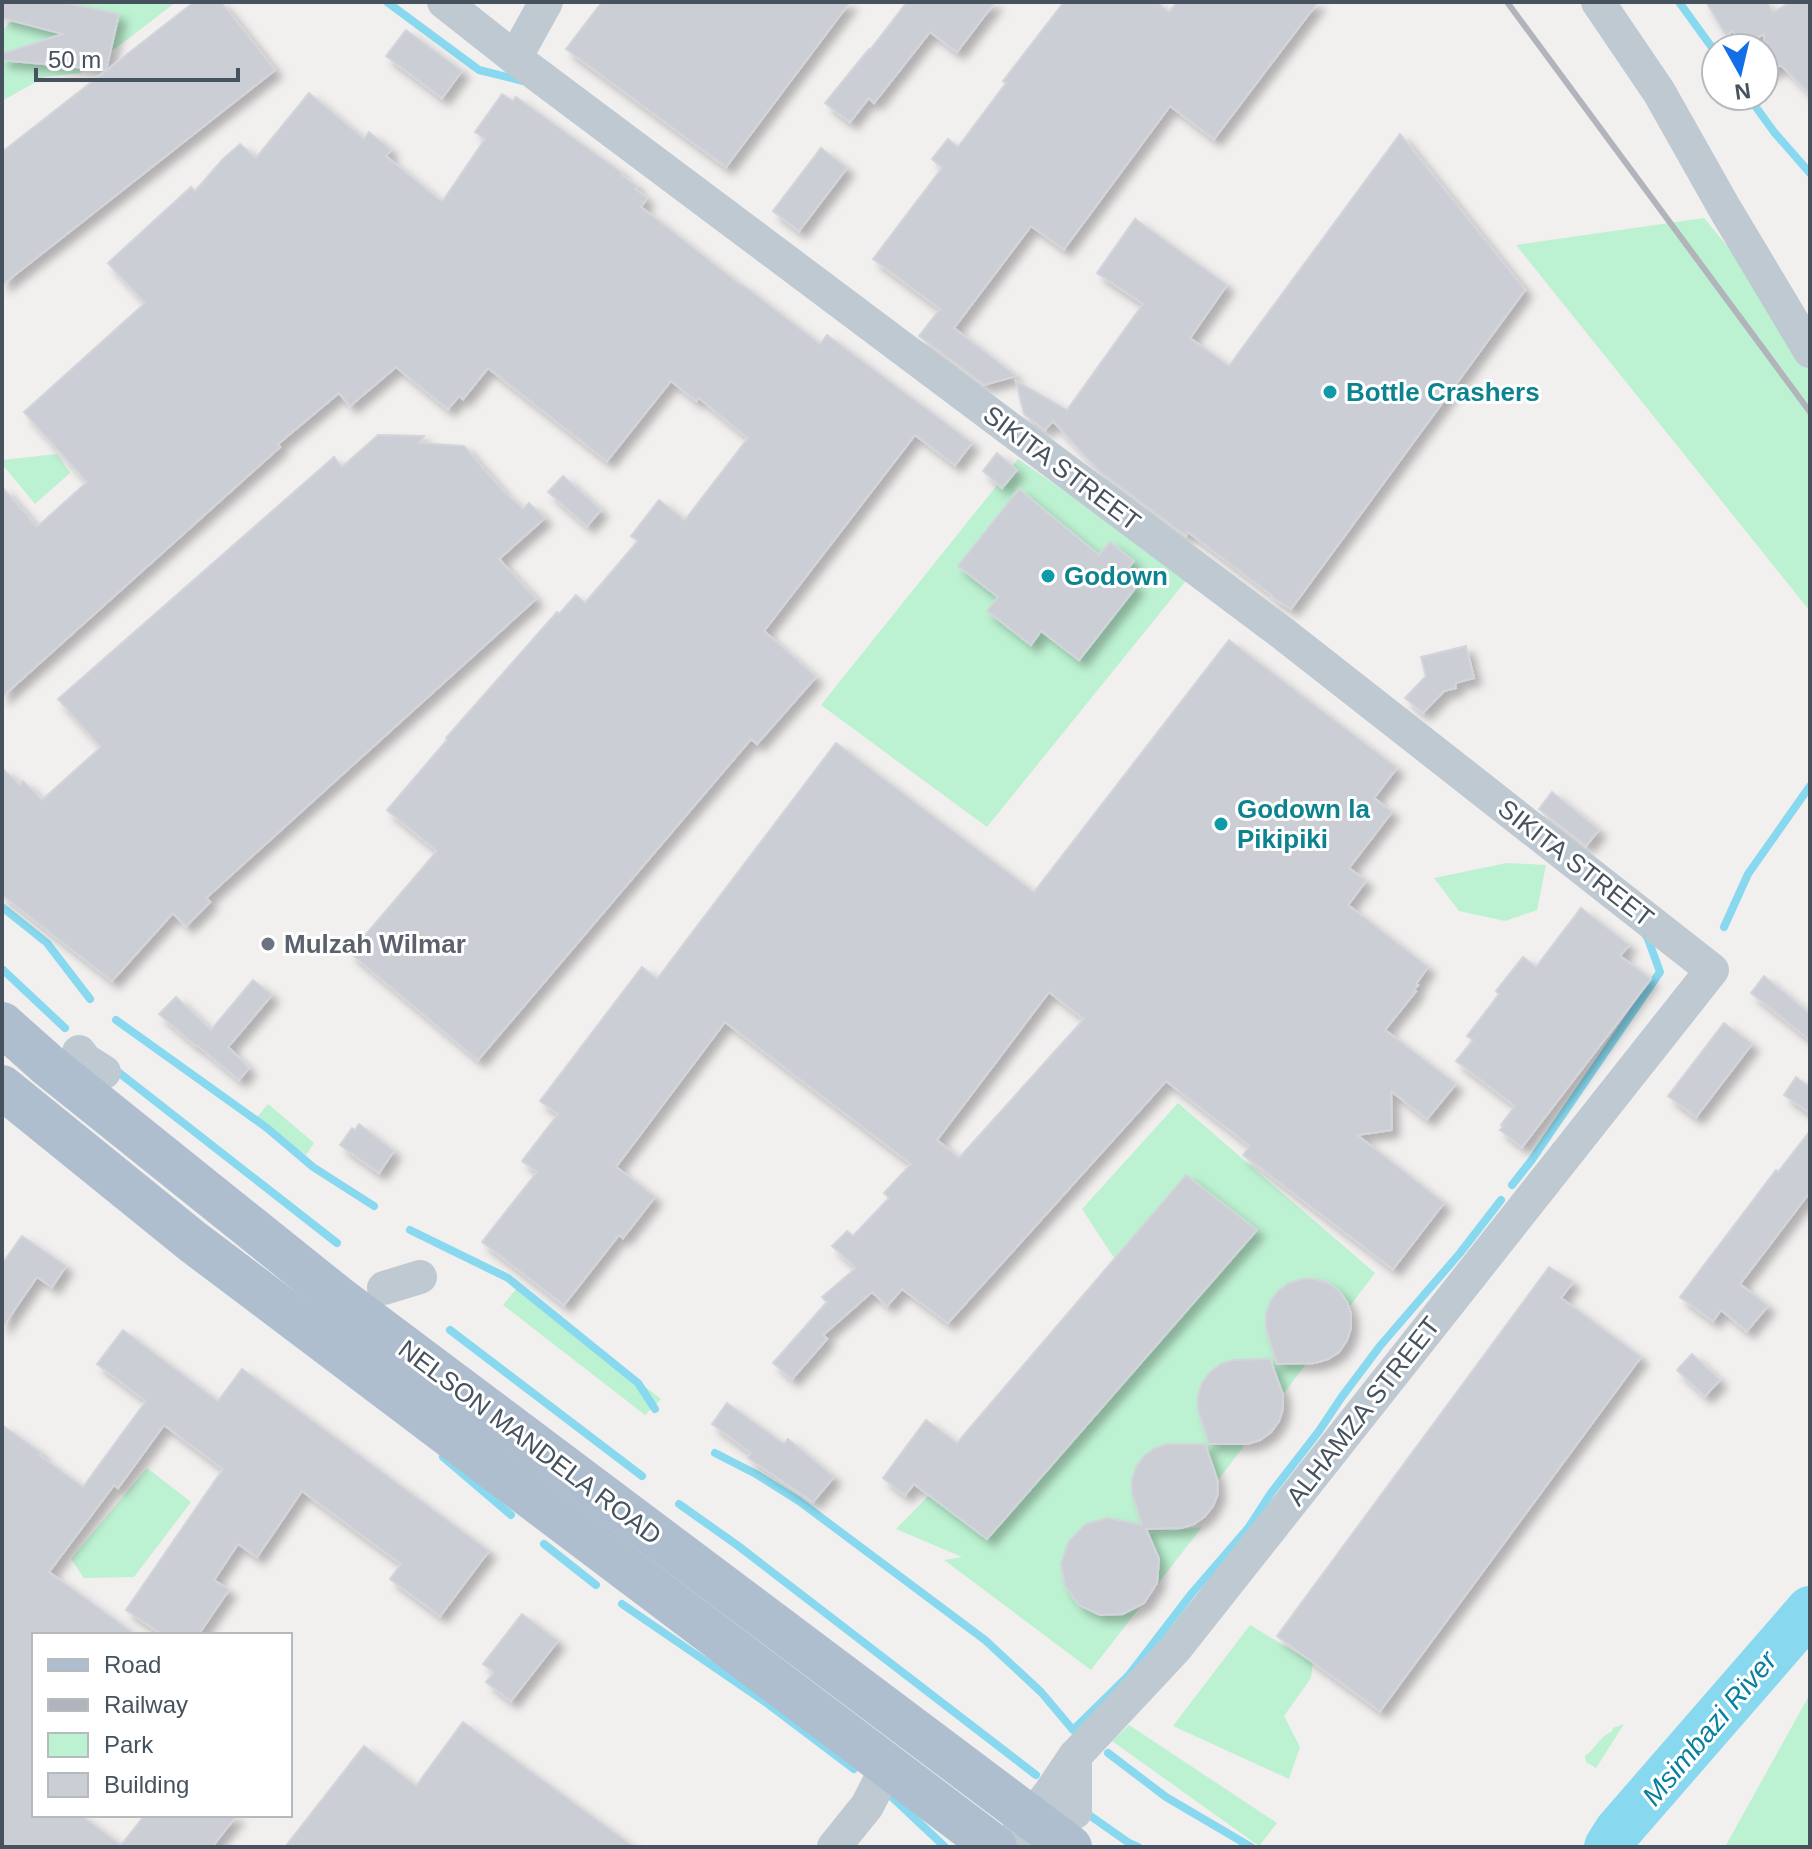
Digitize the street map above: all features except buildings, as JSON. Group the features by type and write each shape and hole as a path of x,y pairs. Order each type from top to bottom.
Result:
{"main road":[{"name":"NELSON MANDELA ROAD","path":"2,1024 48,1065 336,1296 1019,1832 1072,1830"},
{"name":"NELSON MANDELA ROAD","path":"2,1087 192,1241 995,1847"}],"street":[{"name":"SIKITA STREET","path":"444,2 1285,635 1712,970"},
{"path":"515,58 546,2"},
{"path":"1598,2 1659,92 1810,351"},
{"name":"ALHAMZA STREET","path":"1019,1832 1075,1756 1175,1649 1712,970"},
{"path":"384,1288 420,1277"},
{"path":"1072,1830 1075,1756"},
{"path":"834,1847 867,1806 888,1765"}],"green space":[{"path":"29,2 176,2 81,73 45,77 2,101 2,31"},
{"path":"1704,218 1810,346 1810,611 1516,245"},
{"path":"57,454 70,473 35,504 2,464 2,460"},
{"path":"1018,459 1189,577 987,827 821,705"},
{"path":"1507,863 1546,865 1537,910 1505,921 1459,911 1434,878"},
{"path":"1178,1103 1375,1273 1181,1529 1134,1535 1202,1527 1091,1670 944,1560 962,1557 896,1529 1133,1287 1082,1209"},
{"path":"268,1104 314,1143 306,1155 255,1120"},
{"path":"517,1288 661,1399 645,1415 503,1305"},
{"path":"147,1468 191,1502 134,1577 84,1578 71,1559"},
{"path":"1250,1625 1313,1663 1311,1678 1284,1716 1300,1747 1289,1779 1173,1726"},
{"path":"1810,1694 1810,1847 1725,1847"},
{"path":"1624,1724 1596,1768 1586,1762 1585,1756 1601,1739 1613,1728"},
{"path":"1129,1725 1277,1823 1259,1846 1112,1741"}],"waterway":[{"path":"387,2 479,70 523,81"},
{"path":"1679,2 1701,32"},
{"path":"1760,112 1810,173"},
{"path":"1724,927 1748,874 1810,786"},
{"path":"2,907 47,943 90,999"},
{"path":"1512,1185 1660,972 1645,934"},
{"path":"2,969 65,1028"},
{"path":"116,1020 267,1128 313,1167 374,1206"},
{"path":"113,1068 337,1243"},
{"path":"715,1453 799,1501 985,1640 1041,1692 1073,1730 1129,1675 1192,1593 1249,1527 1380,1346 1501,1200"},
{"path":"410,1230 508,1278 638,1383 655,1409"},
{"path":"450,1330 642,1476"},
{"path":"443,1457 511,1515"},
{"path":"679,1504 737,1545 1036,1775"},
{"path":"544,1544 596,1585"},
{"path":"622,1604 768,1704 854,1769"},
{"name":"Msimbazi River","path":"1608,1847 1618,1831 1810,1610"},
{"path":"1108,1753 1166,1797 1251,1847"},
{"path":"892,1797 945,1847"},
{"path":"1082,1810 1138,1847"}],"railway":[{"path":"1507,2 1810,412"}],"place":[{"name":"Bottle Crashers","path":"1330,392"},
{"name":"Godown","path":"1048,576"},
{"name":"Godown la Pikipiki","path":"1221,824"},
{"name":"Mulzah Wilmar","path":"268,944"}]}
